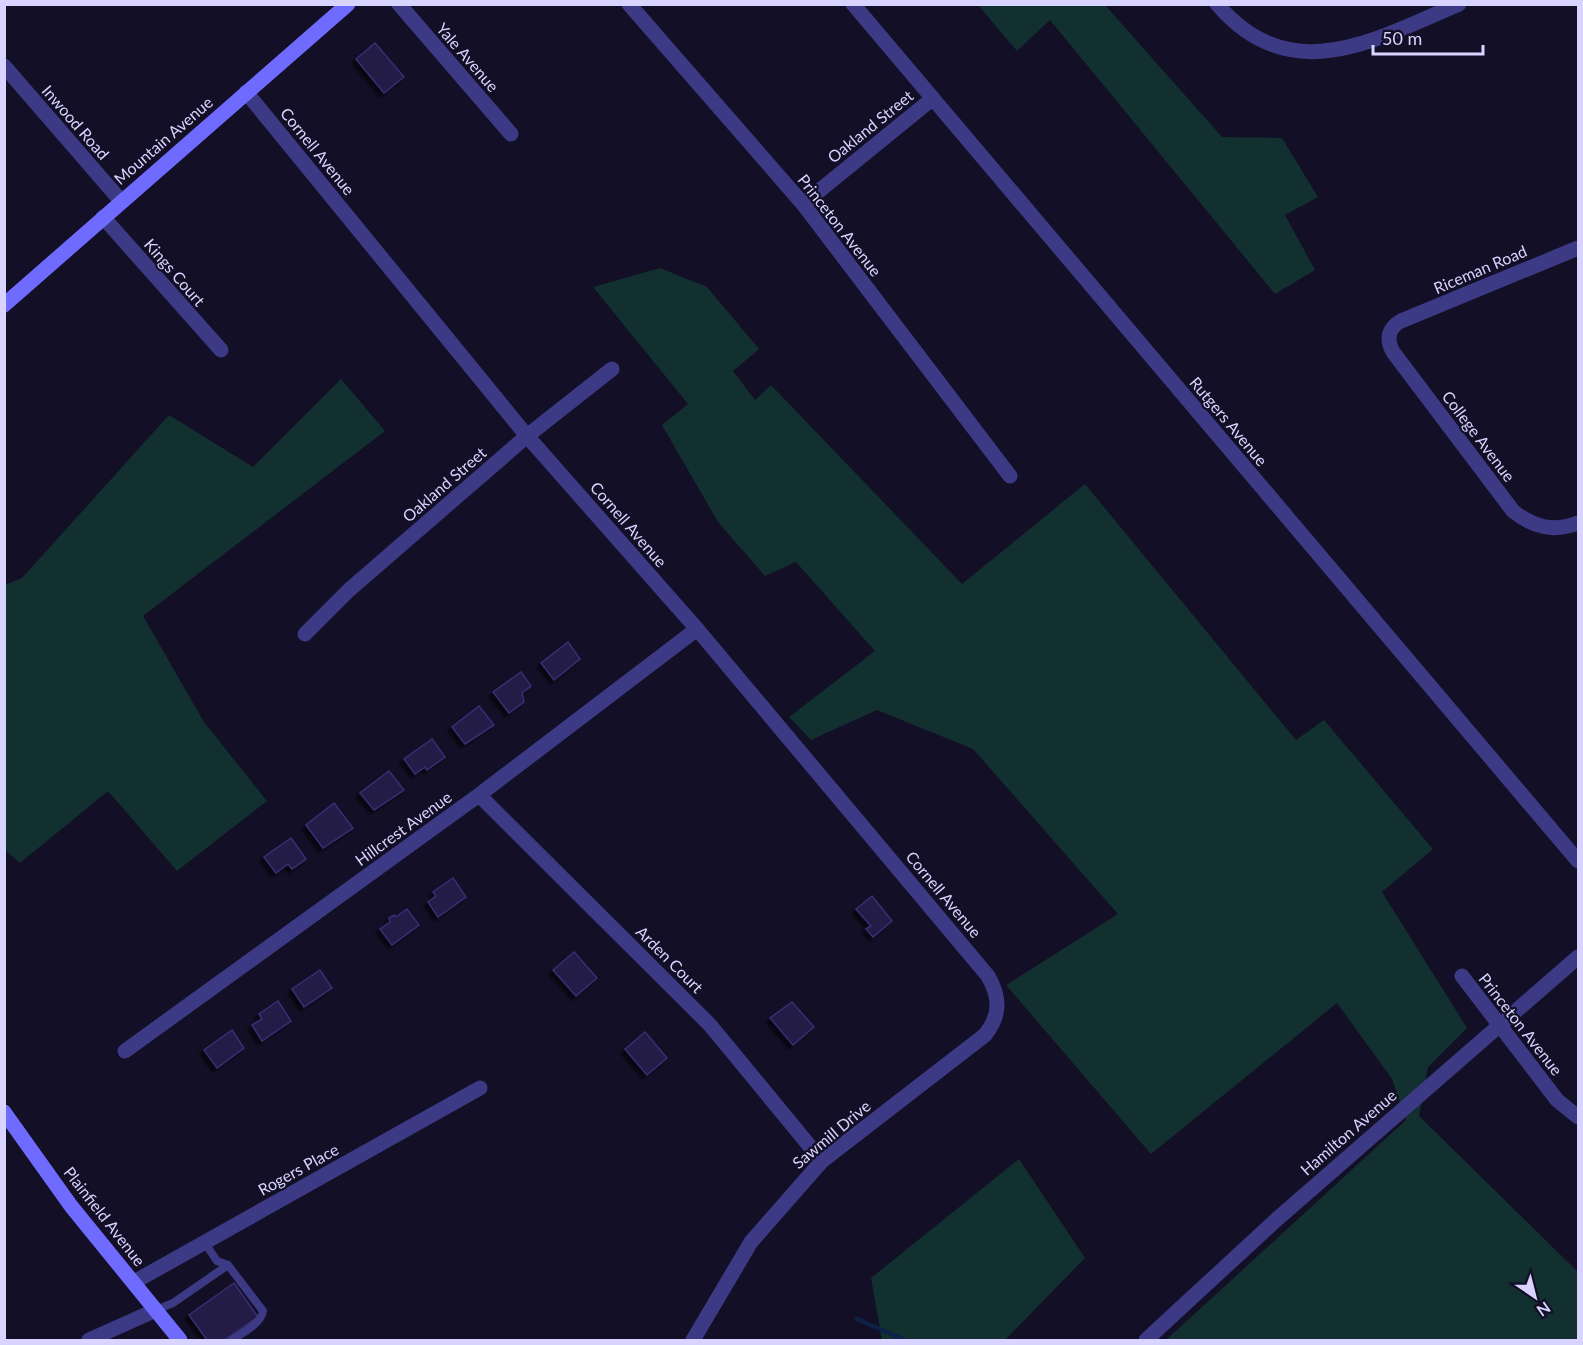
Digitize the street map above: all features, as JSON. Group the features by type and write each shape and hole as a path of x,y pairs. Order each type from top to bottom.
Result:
{"main road":[{"name":"Mountain Avenue","path":"4,305 348,4"},
{"name":"Plainfield Avenue","path":"4,1112 71,1206 180,1341"}],"street":[{"name":"Yale Avenue","path":"399,4 511,134"},
{"name":"Princeton Avenue","path":"629,4 803,204 1010,476"},
{"name":"Rutgers Avenue","path":"853,4 1578,861"},
{"path":"1218,4 1243,28 1268,42 1294,50 1322,52 1363,45 1459,4"},
{"name":"Inwood Road","path":"4,66 121,201"},
{"name":"Cornell Avenue","path":"246,92 527,436 697,629 988,976"},
{"name":"Oakland Street","path":"803,204 932,99"},
{"name":"Kings Court","path":"103,217 220,350"},
{"name":"Riceman Road","path":"1396,323 1578,248"},
{"name":"College Avenue","path":"1396,323 1388,337 1392,352 1513,511 1533,524 1544,527 1556,528 1578,523"},
{"name":"Oakland Street","path":"305,634 350,590 527,436 612,369"},
{"name":"Hillcrest Avenue","path":"125,1051 479,795 697,629"},
{"name":"Arden Court","path":"479,795 710,1024 822,1161"},
{"name":"Hamilton Avenue","path":"1146,1341 1276,1220 1498,1024 1578,957"},
{"name":"Sawmill Drive","path":"693,1341 751,1242 822,1161 986,1035 997,1015 998,1001 988,976"},
{"name":"Princeton Avenue","path":"1462,976 1557,1100 1578,1117"},
{"name":"Rogers Place","path":"134,1282 480,1088"},
{"path":"89,1341 156,1310"}],"lane":[{"path":"205,1243 217,1261 228,1264 262,1311 262,1317 257,1323 232,1341"},
{"path":"156,1310 173,1303 228,1264"}],"green space":[{"path":"978,5 1105,5 1222,137 1282,138 1318,197 1285,215 1315,270 1275,294 1050,20 1017,51"},
{"path":"660,268 707,287 759,349 733,371 755,400 771,385 962,584 1085,484 1296,740 1324,720 1433,849 1382,892 1467,1028 1428,1067 1419,1116 1578,1272 1578,1340 1166,1340 1406,1120 1392,1079 1337,1003 1151,1154 1006,985 1118,914 973,749 877,710 811,740 789,717 875,651 796,562 765,576 718,522 662,425 688,404 593,287"},
{"path":"341,379 385,431 143,616 204,722 267,801 177,871 108,791 20,863 5,850 5,585 22,578 169,415 253,467"},
{"path":"1019,1159 1085,1258 1005,1340 882,1340 871,1278"}],"building":[{"path":"375,43 404,77 384,93 356,59"},
{"path":"568,642 580,659 554,680 541,663"},
{"path":"521,672 531,686 522,693 524,702 509,713 493,692"},
{"path":"479,706 494,725 465,744 452,727"},
{"path":"432,739 445,757 427,770 425,767 415,774 404,759"},
{"path":"389,771 404,790 374,810 360,793"},
{"path":"334,803 353,828 323,848 306,825"},
{"path":"291,838 306,859 292,869 288,864 276,873 264,857"},
{"path":"453,878 466,897 438,917 428,902 436,896 433,892"},
{"path":"872,896 892,921 873,937 866,929 871,926 856,909"},
{"path":"407,909 419,925 392,945 380,929 390,922 389,918 394,915 396,917"},
{"path":"574,952 597,978 576,996 553,970"},
{"path":"320,970 332,988 304,1007 292,989"},
{"path":"278,1001 291,1021 262,1041 252,1025 262,1019 259,1014"},
{"path":"792,1002 814,1027 793,1045 770,1018"},
{"path":"232,1030 244,1048 217,1068 204,1050"},
{"path":"645,1032 667,1058 647,1075 625,1049"},
{"path":"234,1283 258,1317 224,1340 207,1340 189,1315"}],"waterway":[{"path":"857,1319 905,1340"}]}
